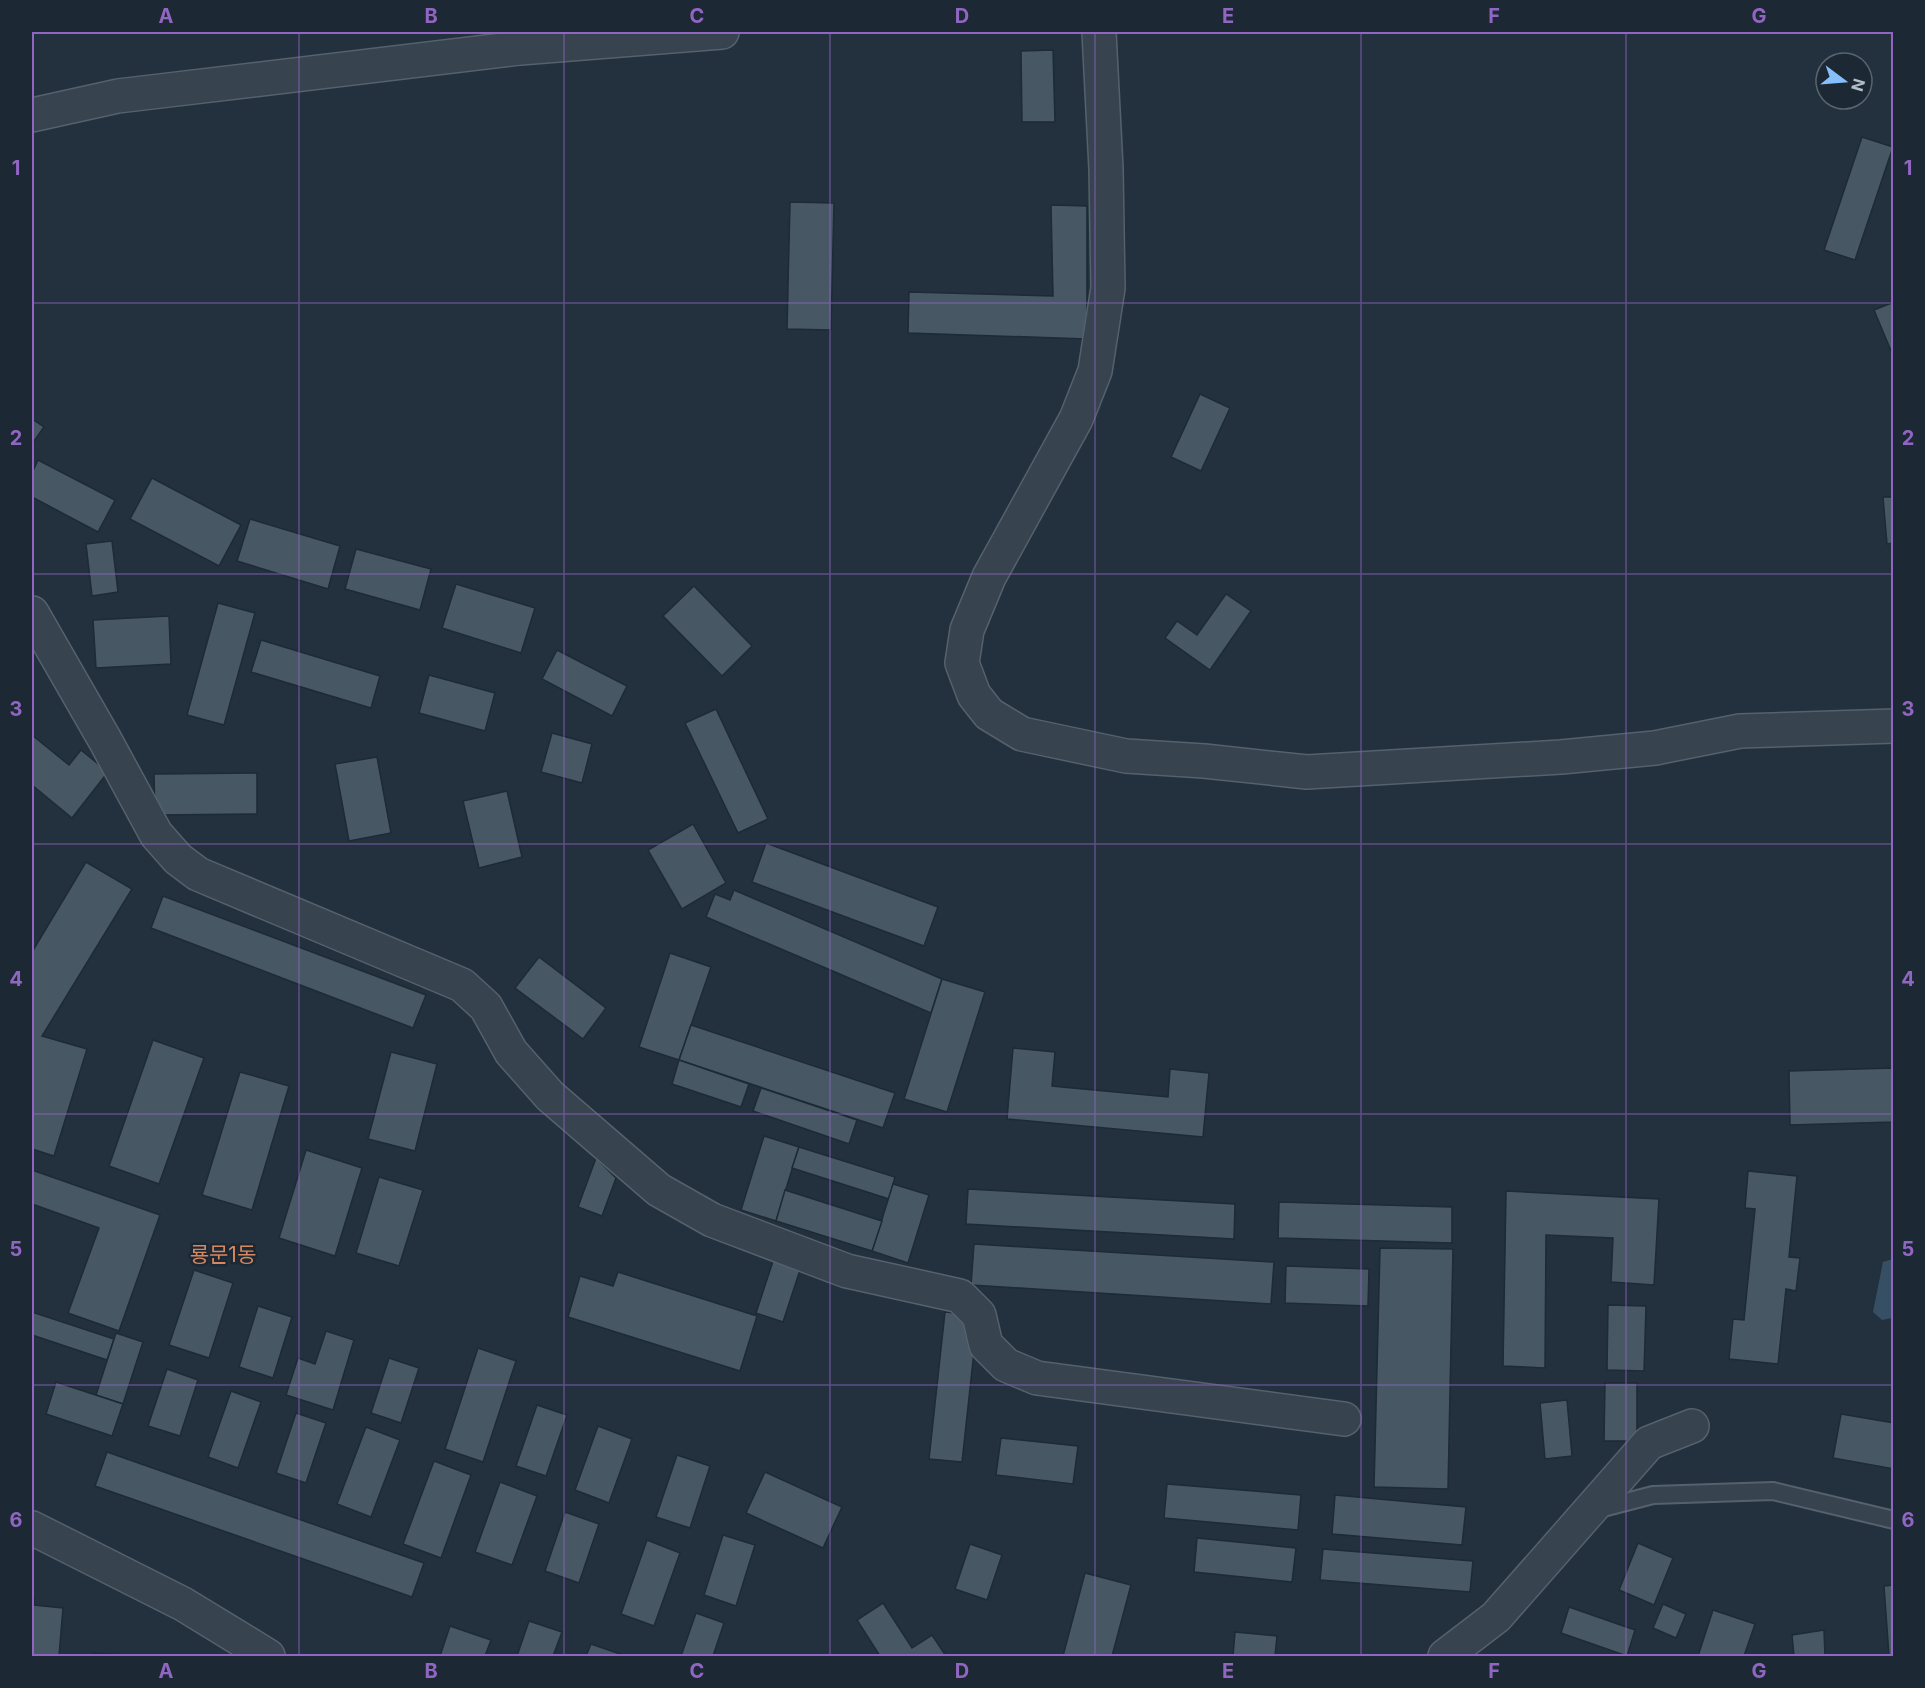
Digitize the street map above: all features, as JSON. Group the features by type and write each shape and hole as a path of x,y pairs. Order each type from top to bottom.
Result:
{"street":[{"path":"32,115 130,95 520,48 722,32"},
{"path":"1099,32 1106,169 1108,288 1095,371 1076,419 989,577 967,630 962,663 974,694 989,714 1022,734 1126,756 1204,760 1307,772 1561,757 1655,748 1740,731 1893,726"},
{"path":"32,614 156,834 177,859 198,874 462,985 486,1007 511,1052 550,1096 659,1190 712,1220 847,1271 960,1296 979,1315 986,1346 1006,1365 1037,1378 1344,1419"},
{"path":"1445,1656 1496,1617 1592,1511 1649,1443 1692,1426"},
{"path":"32,1528 183,1604 268,1656"}],"lane":[{"path":"1592,1511 1653,1495 1773,1491 1893,1520"}],"water":[{"path":"1893,1259 1893,1313 1892,1318 1882,1320 1873,1312 1883,1262"}],"building":[{"path":"1053,50 1055,122 1022,122 1021,51"},
{"path":"1862,137 1893,147 1855,260 1824,250"},
{"path":"790,202 834,203 831,330 787,329"},
{"path":"1051,205 1087,206 1087,339 908,333 909,292 1053,296"},
{"path":"1894,302 1894,358 1874,310"},
{"path":"1200,394 1230,408 1201,471 1171,457"},
{"path":"32,419 44,427 32,444"},
{"path":"38,460 115,500 98,532 32,497 32,473"},
{"path":"152,478 241,525 219,566 130,519"},
{"path":"1883,497 1894,497 1894,543 1887,544"},
{"path":"250,519 340,546 328,589 237,561"},
{"path":"112,541 118,592 92,596 86,544"},
{"path":"356,549 431,569 420,610 345,589"},
{"path":"456,584 535,608 521,653 442,628"},
{"path":"694,586 752,646 722,676 663,616"},
{"path":"1226,594 1251,611 1210,670 1165,638 1177,621 1197,635"},
{"path":"218,603 255,613 224,725 187,715"},
{"path":"169,616 171,664 96,668 93,620"},
{"path":"261,640 380,676 371,708 251,672"},
{"path":"557,650 627,686 612,716 542,679"},
{"path":"429,675 495,693 485,731 419,713"},
{"path":"716,709 768,819 738,833 685,723"},
{"path":"552,733 592,744 582,783 541,772"},
{"path":"32,735 69,765 81,750 108,772 72,818 32,785"},
{"path":"377,757 391,833 349,841 335,764"},
{"path":"257,773 257,814 155,815 154,774"},
{"path":"507,791 522,857 479,868 463,801"},
{"path":"693,824 726,883 682,909 648,850"},
{"path":"766,843 938,907 924,946 752,882"},
{"path":"86,862 132,889 42,1036 87,1049 54,1156 32,1149 32,952"},
{"path":"734,890 942,979 931,1013 706,917 715,894 730,900"},
{"path":"163,896 426,995 413,1028 151,928"},
{"path":"670,953 711,967 679,1060 639,1047"},
{"path":"539,957 606,1008 583,1039 515,988"},
{"path":"942,979 985,992 947,1112 904,1099"},
{"path":"691,1025 895,1093 883,1128 679,1060"},
{"path":"153,1040 204,1058 159,1184 109,1166"},
{"path":"1013,1048 1055,1052 1052,1086 1168,1097 1170,1069 1209,1073 1203,1137 1007,1119"},
{"path":"391,1052 437,1064 415,1151 368,1139"},
{"path":"679,1060 749,1084 741,1107 672,1084"},
{"path":"1894,1068 1894,1122 1790,1125 1789,1071"},
{"path":"240,1072 289,1086 252,1210 202,1195"},
{"path":"761,1088 857,1120 849,1144 753,1111"},
{"path":"764,1136 799,1147 776,1221 741,1210"},
{"path":"799,1147 895,1177 889,1199 792,1168"},
{"path":"306,1150 362,1168 335,1256 279,1238"},
{"path":"596,1158 616,1178 602,1216 578,1207"},
{"path":"32,1170 160,1215 119,1331 68,1313 99,1228 32,1204"},
{"path":"1748,1171 1797,1176 1789,1257 1800,1258 1796,1291 1786,1289 1778,1364 1729,1359 1733,1319 1744,1320 1755,1209 1745,1208"},
{"path":"379,1177 423,1190 399,1266 356,1253"},
{"path":"893,1184 929,1195 908,1263 872,1251"},
{"path":"968,1189 1235,1204 1234,1239 966,1224"},
{"path":"785,1190 882,1221 872,1251 776,1221"},
{"path":"1506,1191 1659,1199 1654,1285 1611,1282 1613,1238 1546,1235 1545,1368 1503,1366"},
{"path":"1279,1202 1452,1207 1452,1243 1278,1238"},
{"path":"974,1244 1274,1262 1271,1304 971,1285"},
{"path":"1380,1248 1453,1249 1448,1489 1374,1487"},
{"path":"774,1258 801,1267 783,1322 756,1313"},
{"path":"1286,1266 1369,1269 1368,1306 1285,1303"},
{"path":"194,1270 233,1283 209,1358 169,1345"},
{"path":"618,1272 757,1316 740,1371 568,1317 580,1276 613,1286"},
{"path":"1608,1305 1646,1306 1644,1371 1607,1370"},
{"path":"258,1306 292,1317 273,1378 239,1367"},
{"path":"32,1312 114,1339 107,1360 32,1335"},
{"path":"945,1312 978,1315 962,1462 929,1459"},
{"path":"326,1331 354,1340 333,1410 286,1395 298,1358 315,1364"},
{"path":"116,1333 143,1342 123,1404 96,1395"},
{"path":"478,1348 516,1361 483,1462 445,1449"},
{"path":"389,1358 419,1368 401,1423 371,1413"},
{"path":"167,1369 198,1380 180,1436 148,1426"},
{"path":"56,1382 123,1404 112,1436 46,1414"},
{"path":"1605,1383 1637,1383 1637,1441 1604,1441"},
{"path":"231,1391 261,1402 238,1468 208,1457"},
{"path":"1567,1400 1572,1456 1545,1459 1540,1403"},
{"path":"537,1405 567,1415 546,1476 516,1466"},
{"path":"296,1413 326,1423 306,1483 276,1473"},
{"path":"1841,1414 1894,1423 1894,1469 1833,1458"},
{"path":"598,1426 632,1439 609,1503 575,1490"},
{"path":"366,1427 400,1440 371,1517 337,1504"},
{"path":"1001,1438 1078,1446 1073,1484 996,1475"},
{"path":"107,1452 424,1563 412,1597 95,1486"},
{"path":"677,1455 710,1466 690,1528 656,1517"},
{"path":"434,1461 471,1475 441,1558 403,1544"},
{"path":"765,1472 842,1507 823,1548 746,1513"},
{"path":"500,1482 537,1496 512,1565 475,1552"},
{"path":"1167,1484 1301,1495 1298,1530 1164,1518"},
{"path":"1335,1495 1466,1507 1462,1545 1332,1534"},
{"path":"565,1512 599,1524 579,1583 545,1571"},
{"path":"723,1535 755,1545 736,1606 704,1595"},
{"path":"1197,1538 1296,1548 1292,1582 1194,1572"},
{"path":"647,1540 680,1553 654,1626 621,1614"},
{"path":"1638,1543 1673,1558 1654,1605 1619,1590"},
{"path":"970,1544 1002,1555 987,1600 955,1589"},
{"path":"1323,1549 1473,1561 1470,1592 1320,1580"},
{"path":"1085,1573 1131,1585 1112,1656 1063,1656"},
{"path":"1894,1585 1894,1656 1889,1656 1884,1586"},
{"path":"32,1596 34,1605 63,1608 59,1656 32,1656"},
{"path":"883,1603 912,1648 932,1635 946,1656 880,1656 857,1620"},
{"path":"1663,1604 1686,1614 1676,1638 1653,1628"},
{"path":"1569,1607 1635,1630 1627,1656 1561,1633"},
{"path":"1713,1610 1755,1624 1744,1656 1698,1656"},
{"path":"696,1613 724,1623 713,1656 681,1656"},
{"path":"529,1621 562,1632 553,1656 517,1656"},
{"path":"450,1626 491,1640 485,1656 440,1656"},
{"path":"1824,1630 1825,1656 1794,1656 1792,1635"},
{"path":"1235,1632 1277,1636 1275,1656 1233,1656"},
{"path":"591,1644 623,1655 623,1656 586,1656"},
{"path":"93,1653 139,1656 93,1656"}],"district":[{"name":"룡문1동","path":"223,1254"}]}
